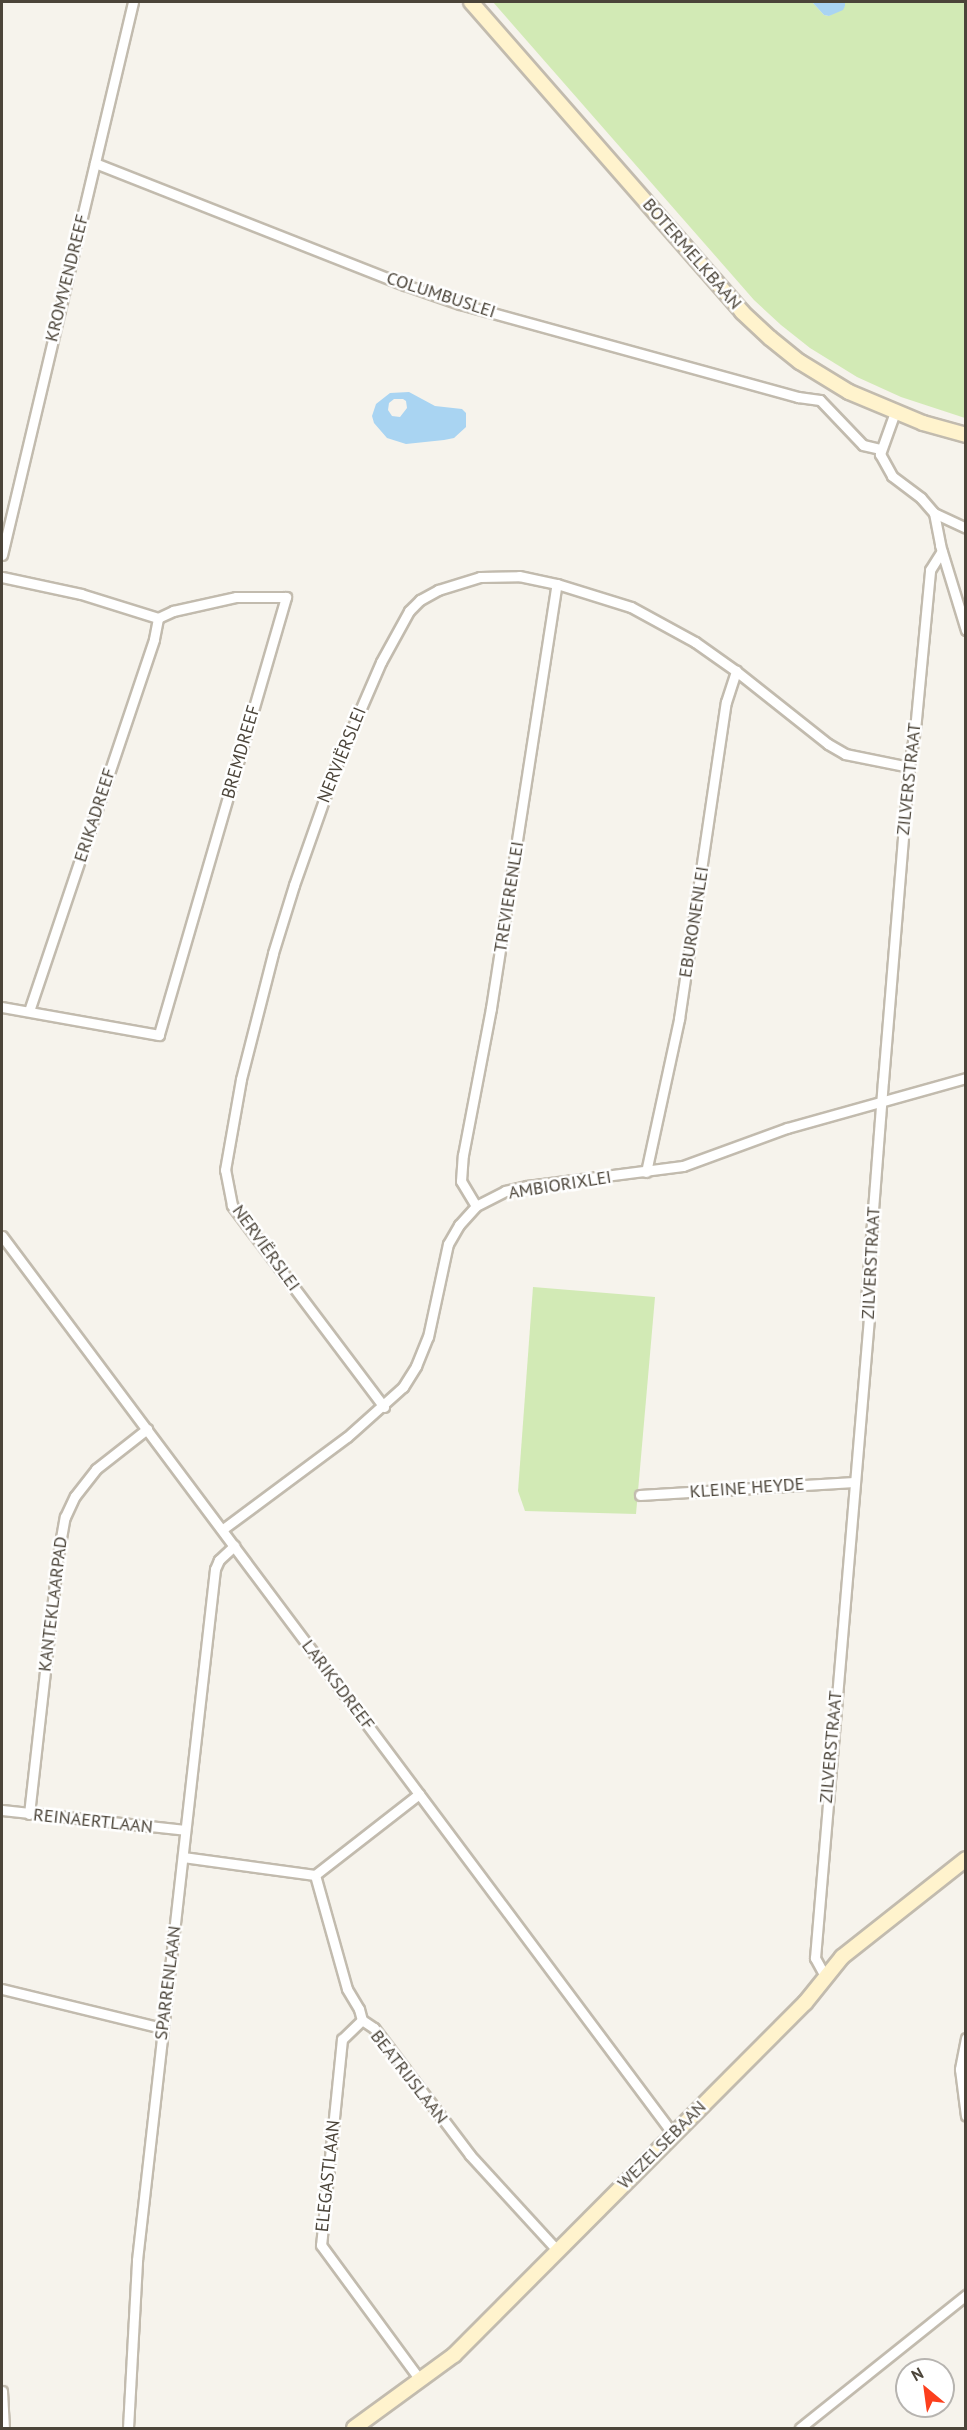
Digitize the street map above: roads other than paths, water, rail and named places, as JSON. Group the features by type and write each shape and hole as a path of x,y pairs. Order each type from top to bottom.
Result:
{"street":[{"name":"KROMVENDREEF","path":"2,555 133,2"},
{"name":"BOTERMELKBAAN","path":"471,2 742,312 800,362 849,392 895,412 966,435"},
{"name":"COLUMBUSLEI","path":"95,163 405,285 449,300 798,397 820,400 863,445 880,449"},
{"path":"895,412 880,449 884,464 892,476 921,498 934,513 966,528"},
{"path":"2,508 11,515"},
{"path":"934,513 942,551 966,630"},
{"name":"ZILVERSTRAAT","path":"825,1976 815,1958 869,1317 866,1301 909,767 915,730 930,570 942,551"},
{"name":"NERVIËRSLEI","path":"384,1407 232,1205 225,1170 241,1079 273,953 336,766 381,662 409,611 420,600 438,590 480,577 519,576 557,584 631,607 695,642 736,670 828,744 845,754 909,767"},
{"path":"2,577 81,594 158,618"},
{"name":"TREVIERENLEI","path":"476,1206 461,1181 463,1155 501,949 557,584"},
{"name":"BREMDREEF","path":"2,1007 159,1035 286,597 236,597 173,611 158,618"},
{"name":"ERIKADREEF","path":"29,1011 154,639 158,618"},
{"name":"EBURONENLEI","path":"646,1172 679,1019 726,702 736,670"},
{"name":"AMBIORIXLEI","path":"223,1529 384,1407 403,1387 416,1366 428,1336 448,1244 459,1225 476,1206 505,1191 527,1186 683,1166 787,1128 966,1078"},
{"name":"LARIKSDREEF","path":"2,1236 673,2134"},
{"name":"KANTEKLAARPAD","path":"29,1814 58,1555 65,1517 75,1496 96,1469 147,1429"},
{"name":"KLEINE HEYDE","path":"640,1495 854,1482"},
{"name":"SPARRENLAAN","path":"128,2428 133,2305 162,2028 215,1569 219,1560 234,1546"},
{"path":"183,1857 315,1875 419,1794"},
{"name":"REINAERTLAAN","path":"2,1810 185,1830"},
{"name":"WEZELSEBAAN","path":"354,2428 454,2355 805,2002 842,1957 966,1859"},
{"name":"BEATRIJSLAAN","path":"315,1875 347,1989 359,2009 362,2020 374,2028 470,2155 557,2250"},
{"path":"2,1989 162,2028"},
{"name":"ELEGASTLAAN","path":"362,2020 342,2039 321,2246 420,2380"},
{"path":"966,2038 960,2069 966,2116"},
{"path":"800,2428 966,2295"},
{"path":"2,2391 4,2428"}],"water":[{"path":"812,2 845,2 845,6 843,10 829,16 824,15"},
{"path":"409,392 435,406 462,409 466,413 466,427 454,438 444,440 406,444 387,438 374,423 372,416 376,404 390,393","holes":["394,399 406,401 407,408 400,417 392,416 388,410 389,403"]}]}
